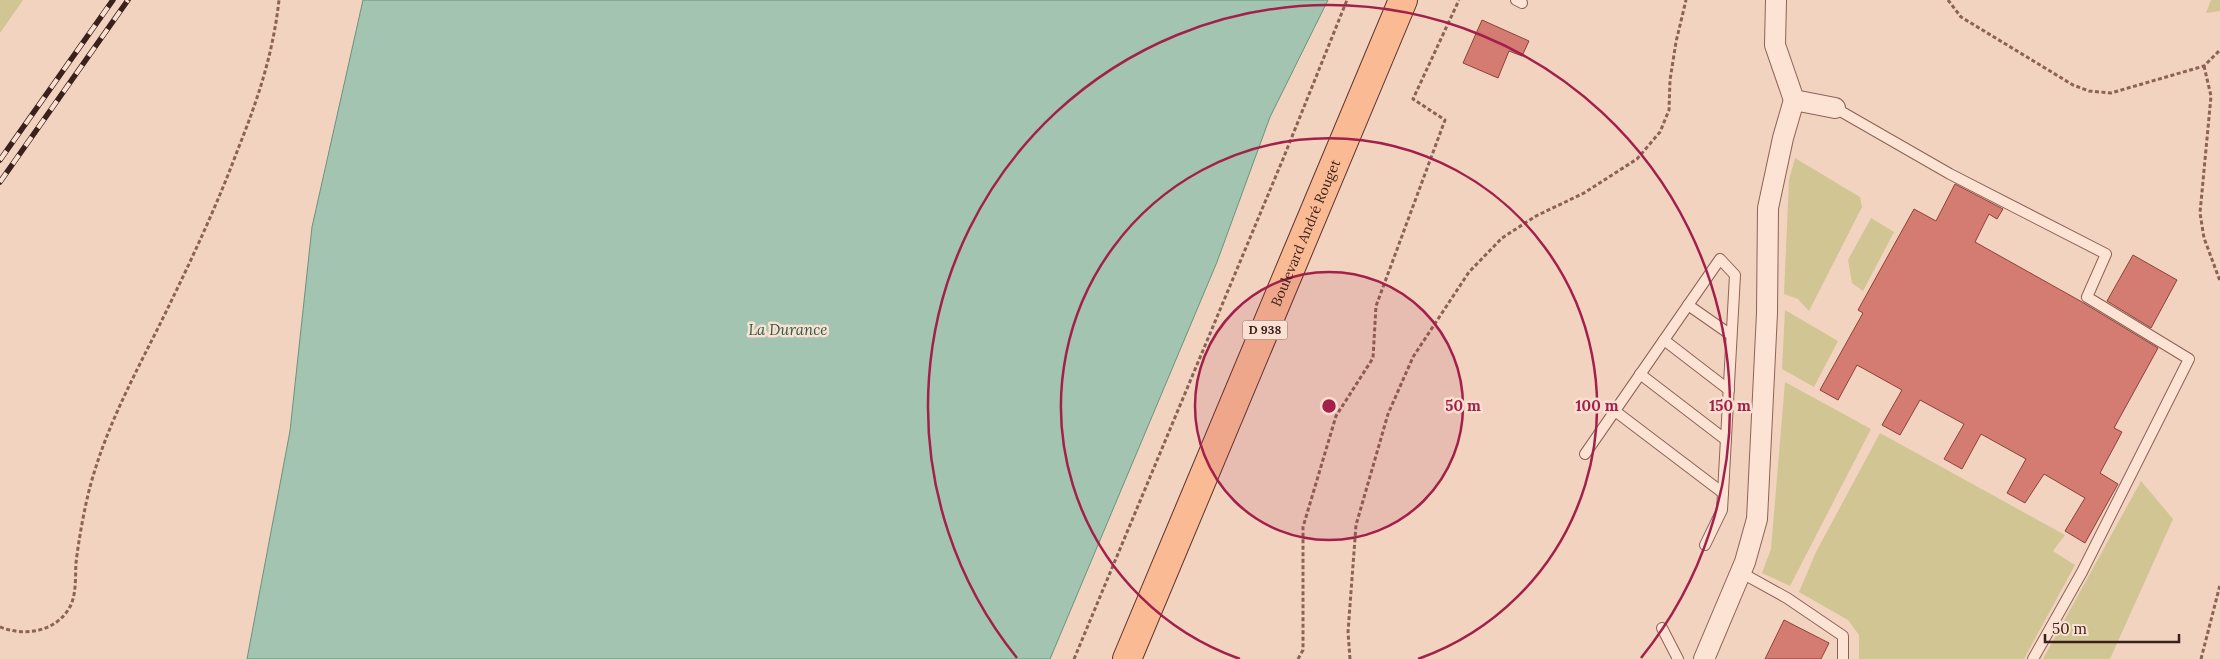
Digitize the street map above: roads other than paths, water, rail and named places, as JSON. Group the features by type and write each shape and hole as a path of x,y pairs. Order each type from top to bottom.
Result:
{"main road":[{"name":"Boulevard André Rouget","path":"1127,659 1404,0"}],"street":[{"path":"1704,659 1745,562 1757,519 1766,313 1768,208 1783,138 1794,100 1775,45 1776,0"},
{"path":"1794,100 1835,108"}],"lane":[{"path":"1835,108 1950,174 2106,254 2087,297 2188,359 2082,572 2034,659"},
{"path":"1585,454 1720,259 1734,275 1729,390 1722,510 1705,545"},
{"path":"1688,305 1731,335"},
{"path":"1664,340 1729,390"},
{"path":"1640,374 1726,440"},
{"path":"1615,412 1723,494"},
{"path":"1740,572 1787,598 1843,636 1842,659"},
{"path":"1662,628 1678,659"}],"water":[{"name":"La Durance","path":"363,0 1328,0 1270,117 1217,262 1050,659 247,659 290,431 312,227"}],"railway":[{"path":"0,160 113,0"},
{"path":"0,182 128,0"}]}
